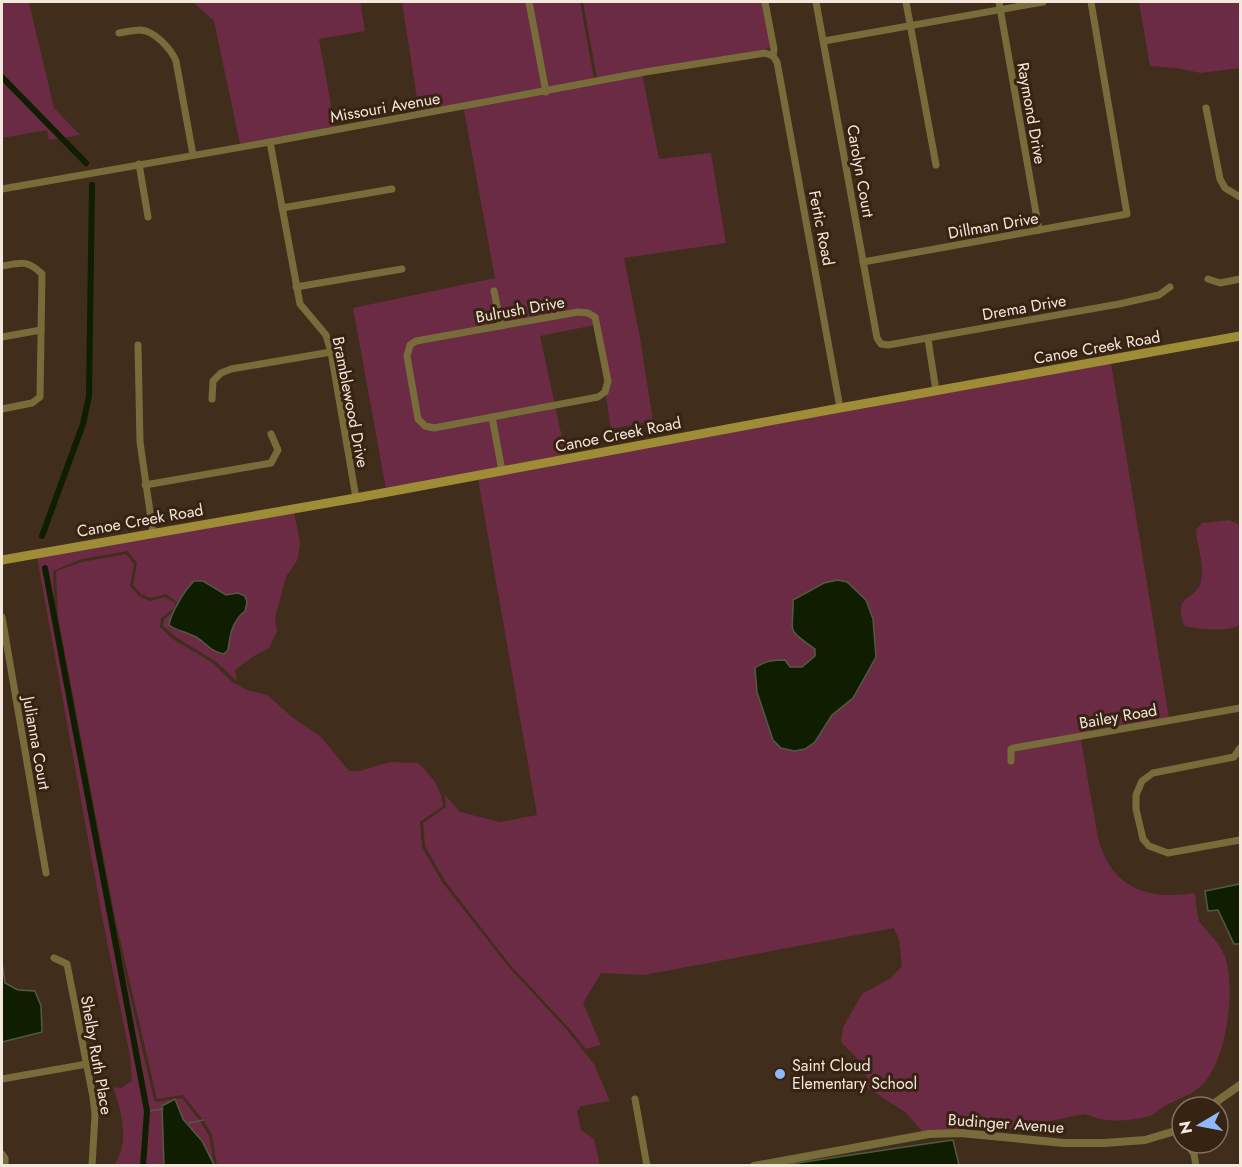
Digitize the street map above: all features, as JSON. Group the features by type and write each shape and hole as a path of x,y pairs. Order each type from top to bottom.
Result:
{"main road":[{"name":"Canoe Creek Road","path":"2,560 356,498 1240,336"}],"street":[{"path":"529,2 546,92"},
{"name":"Fertic Road","path":"765,2 774,49 773,56 777,62 840,408"},
{"name":"Carolyn Court","path":"816,2 877,338 881,344"},
{"path":"906,2 936,165"},
{"name":"Raymond Drive","path":"999,2 1039,230"},
{"path":"824,41 1044,2"},
{"name":"Dillman Drive","path":"863,262 1128,214 1091,2"},
{"path":"120,33 148,31 173,52 193,155"},
{"name":"Missouri Avenue","path":"2,189 546,92 645,72 765,53 773,56"},
{"path":"1206,108 1220,179 1225,188 1240,197"},
{"name":"Bramblewood Drive","path":"270,142 300,304 326,335 331,352 356,498"},
{"path":"140,164 148,217"},
{"path":"282,208 392,189"},
{"path":"2,266 25,262 42,274 40,397 32,403 2,409"},
{"path":"296,287 402,269"},
{"path":"1208,279 1220,283 1240,279"},
{"name":"Drema Drive","path":"881,344 928,339 1159,295 1170,287"},
{"path":"494,291 501,326"},
{"name":"Bulrush Drive","path":"578,312 588,313 595,317 608,381 605,392 598,397 492,417 434,428 425,426 418,419 407,356 410,345 416,341 578,312"},
{"path":"2,337 41,330"},
{"path":"928,339 936,391"},
{"path":"138,345 140,442 153,533"},
{"path":"212,399 213,381 221,373 231,369 331,352"},
{"path":"492,417 502,471"},
{"path":"145,485 271,463 278,450 271,434"},
{"name":"Julianna Court","path":"2,617 46,873"},
{"name":"Bailey Road","path":"1011,761 1011,750 1014,748 1240,708"},
{"path":"1240,748 1234,757 1153,773 1142,781 1136,795 1136,809 1143,839 1149,846 1168,853 1240,840"},
{"name":"Shelby Ruth Place","path":"54,958 66,964 87,1064 95,1114 92,1166"},
{"path":"2,1079 87,1064"},
{"path":"1226,1095 1240,1085"},
{"path":"635,1099 647,1166"},
{"name":"Budinger Avenue","path":"754,1166 929,1134 960,1133 1064,1143 1104,1143 1144,1140 1170,1134"},
{"path":"2,1154 5,1158 5,1166"}],"shaded area":[{"path":"2,2 35,2 29,3 54,108 80,135 49,140 47,130 2,138"},
{"path":"193,2 360,2 365,31 319,39 335,127 240,144 214,21"},
{"path":"402,2 580,2 594,79 642,73 659,159 711,153 726,243 624,258 653,421 611,429 595,325 540,336 566,456 386,489 353,308 495,278 463,105 419,112"},
{"path":"583,2 763,2 771,48 597,78"},
{"path":"1139,2 1240,2 1240,68 1201,73 1150,66"},
{"path":"1111,363 1169,718 1087,731 1087,736 1081,740 1098,838 1111,868 1130,885 1154,894 1195,893 1200,922 1218,943 1225,957 1230,987 1227,1023 1218,1058 1211,1073 1199,1088 1187,1095 1170,1095 1170,1103 1143,1118 1109,1120 1085,1114 988,1133 923,1132 905,1112 866,1087 869,1082 859,1060 841,1042 843,1027 862,994 891,978 902,966 899,940 894,928 644,975 601,973 583,1003 601,1045 586,1049 510,965 445,881 425,846 423,823 446,807 445,795 460,812 500,822 537,815 478,479","holes":["847,582 866,600 873,619 876,657 853,698 832,715 824,730 773,740 757,692 785,660 790,667 802,668 815,656 815,649 799,637 793,629 793,600"]},
{"path":"294,512 300,542 298,559 286,577 275,618 277,631 269,648 235,670 237,681 215,661 176,637 163,626 164,619 172,613 174,629 194,636 215,652 229,643 245,596 238,593 226,595 203,581 188,587 178,603 166,594 150,598 141,594 133,585 137,563 128,551 82,559 53,571 55,617 112,918 154,1100 157,1102 175,1099 162,1106 164,1165 114,1165 122,1147 123,1127 113,1087 121,1088 132,1081 130,1056 102,916 37,557"},
{"path":"1229,520 1238,524 1240,530 1240,625 1219,630 1184,626 1182,604 1197,590 1202,575 1196,530 1202,523"},
{"path":"126,554 134,564 130,586 139,596 150,601 165,597 175,603 174,608 161,618 160,627 174,640 213,663 232,682 247,690 267,695 292,717 321,737 349,771 360,771 389,762 418,763 432,777 438,787 443,806 420,822 422,847 442,882 508,966 566,1029 594,1064 610,1101 581,1106 577,1111 581,1130 594,1139 600,1165 217,1165 212,1135 183,1095 157,1099 115,918 58,617 56,571 82,562"},
{"path":"838,580 847,582 866,600 873,619 876,657 853,698 832,715 815,742 805,749 794,751 781,748 773,740 757,692 755,668 766,662 781,660 785,660 790,667 802,667 815,656 815,649 799,637 793,629 793,600 824,583"},
{"path":"194,581 203,581 226,595 238,593 245,596 247,602 245,611 234,624 228,650 224,654 212,649 196,637 169,625 172,614"},
{"path":"1240,884 1240,944 1234,944 1218,910 1208,911 1205,891"},
{"path":"2,962 5,983 18,990 35,991 41,1006 42,1032 2,1042"},
{"path":"182,1098 209,1136 214,1165 202,1141 183,1119 175,1099"},
{"path":"175,1099 183,1119 202,1141 214,1165 164,1165 162,1106"},
{"path":"953,1140 959,1165 784,1165 932,1143"}],"waterway":[{"path":"2,77 86,163"},
{"path":"42,536 83,424 89,396 92,185"},
{"path":"45,568 147,1111 143,1166"},
{"path":"147,1111 163,1109"},
{"path":"189,1123 203,1120"}],"place":[{"name":"Saint Cloud Elementary School","path":"780,1074"}]}
